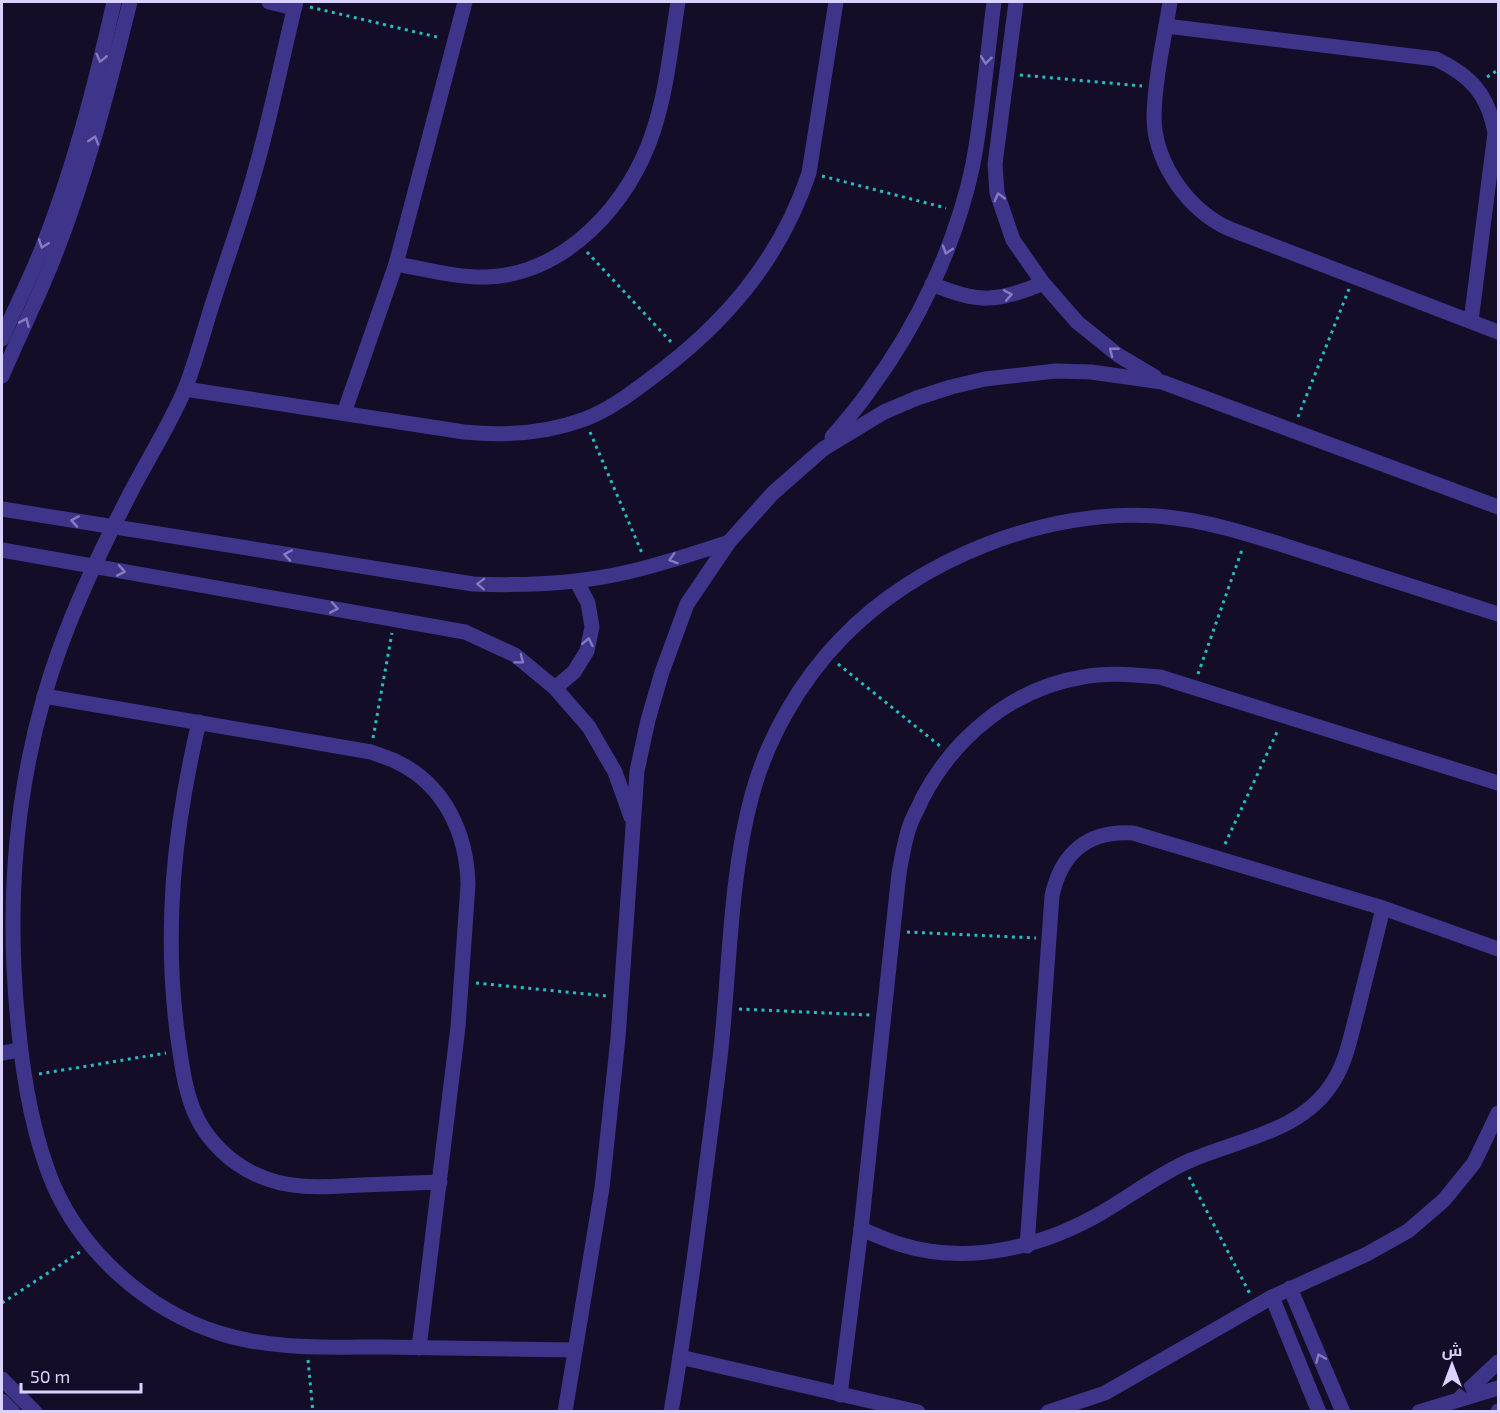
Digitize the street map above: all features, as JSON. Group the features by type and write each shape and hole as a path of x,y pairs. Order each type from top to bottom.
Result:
{"street":[{"path":"2,339 41,250 70,166 92,98 114,2"},
{"path":"2,376 55,255 85,170 106,101 130,2"},
{"path":"269,2 295,4 256,170 184,389 112,527 67,631 44,696 28,766 17,849 13,908 14,979 24,1077 39,1144 54,1186 76,1226 105,1261 138,1291 176,1315 218,1332 261,1343 306,1347 575,1350"},
{"path":"344,413 396,264 465,2"},
{"path":"396,264 461,276 488,277 514,273 540,265 563,253 577,242 624,191 641,163 653,133 662,100 678,2"},
{"path":"184,389 494,435 525,434 556,428 610,408 706,333 738,299 768,261 792,218 809,173 836,2"},
{"path":"565,1412 602,1188 621,997 637,771 648,720 662,672 687,604 729,542 773,493 823,448 870,390 910,327 932,284 960,211 973,163 994,2"},
{"path":"1016,2 995,164 997,193 1014,240 1042,283 1077,322 1110,348 1162,382"},
{"path":"1170,2 1156,87 1154,119 1160,151 1173,180 1193,204 1219,224 1498,332"},
{"path":"1166,26 1436,59 1457,69 1475,85 1485,100 1496,133 1471,321"},
{"path":"932,284 958,295 987,299 1016,295 1042,283"},
{"path":"823,448 863,424 906,403 951,387 985,379 1056,371 1103,374 1162,382 1498,507"},
{"path":"2,509 473,584 525,586 577,582 648,567 729,542"},
{"path":"671,1412 726,1009 736,878 742,834 753,791 769,749 812,672 841,639 873,609 909,583 988,544 1029,529 1071,520 1114,515 1158,516 1203,523 1248,534 1498,614"},
{"path":"2,550 465,632 515,655 555,688 589,727 615,772 633,820"},
{"path":"555,688 574,672 587,651 592,627 588,603 577,582"},
{"path":"840,1395 861,1229 899,873 909,826 930,784 950,754 986,721 1009,704 1045,687 1082,676 1121,673 1160,677 1194,686 1498,783"},
{"path":"44,696 370,752 397,762 415,773 431,787 456,822 467,863 468,885 458,1028 419,1348"},
{"path":"199,722 185,779 176,837 171,895 174,1012 187,1096 198,1120 213,1142 232,1160 254,1174 279,1184 305,1188 440,1182"},
{"path":"1026,1246 1055,880 1062,865 1072,852 1085,842 1100,835 1116,832 1133,833 1383,908 1498,949"},
{"path":"861,1229 900,1244 942,1252 985,1253 1026,1246 1065,1231 1103,1212 1182,1164 1216,1149 1288,1124 1313,1106 1333,1082 1346,1055 1383,908"},
{"path":"2,1053 20,1050"},
{"path":"1048,1412 1105,1393 1272,1297 1367,1254 1408,1231 1444,1200 1474,1163 1498,1113"},
{"path":"1290,1288 1343,1412"},
{"path":"1272,1297 1319,1412"},
{"path":"680,1357 918,1412"},
{"path":"1456,1400 1498,1362"},
{"path":"2,1379 35,1412"},
{"path":"1419,1412 1498,1389"},
{"path":"2,1401 13,1412"}],"path":[{"path":"295,4 454,41"},
{"path":"1007,74 1156,87"},
{"path":"809,173 960,211"},
{"path":"577,242 682,354"},
{"path":"1293,430 1355,277"},
{"path":"585,419 648,567"},
{"path":"1194,686 1248,534"},
{"path":"370,752 394,619"},
{"path":"827,655 950,754"},
{"path":"1219,858 1285,715"},
{"path":"892,931 1049,939"},
{"path":"461,981 621,997"},
{"path":"726,1009 884,1016"},
{"path":"24,1077 180,1051"},
{"path":"1182,1164 1256,1306"},
{"path":"2,1303 92,1244"},
{"path":"306,1347 313,1412"}]}
